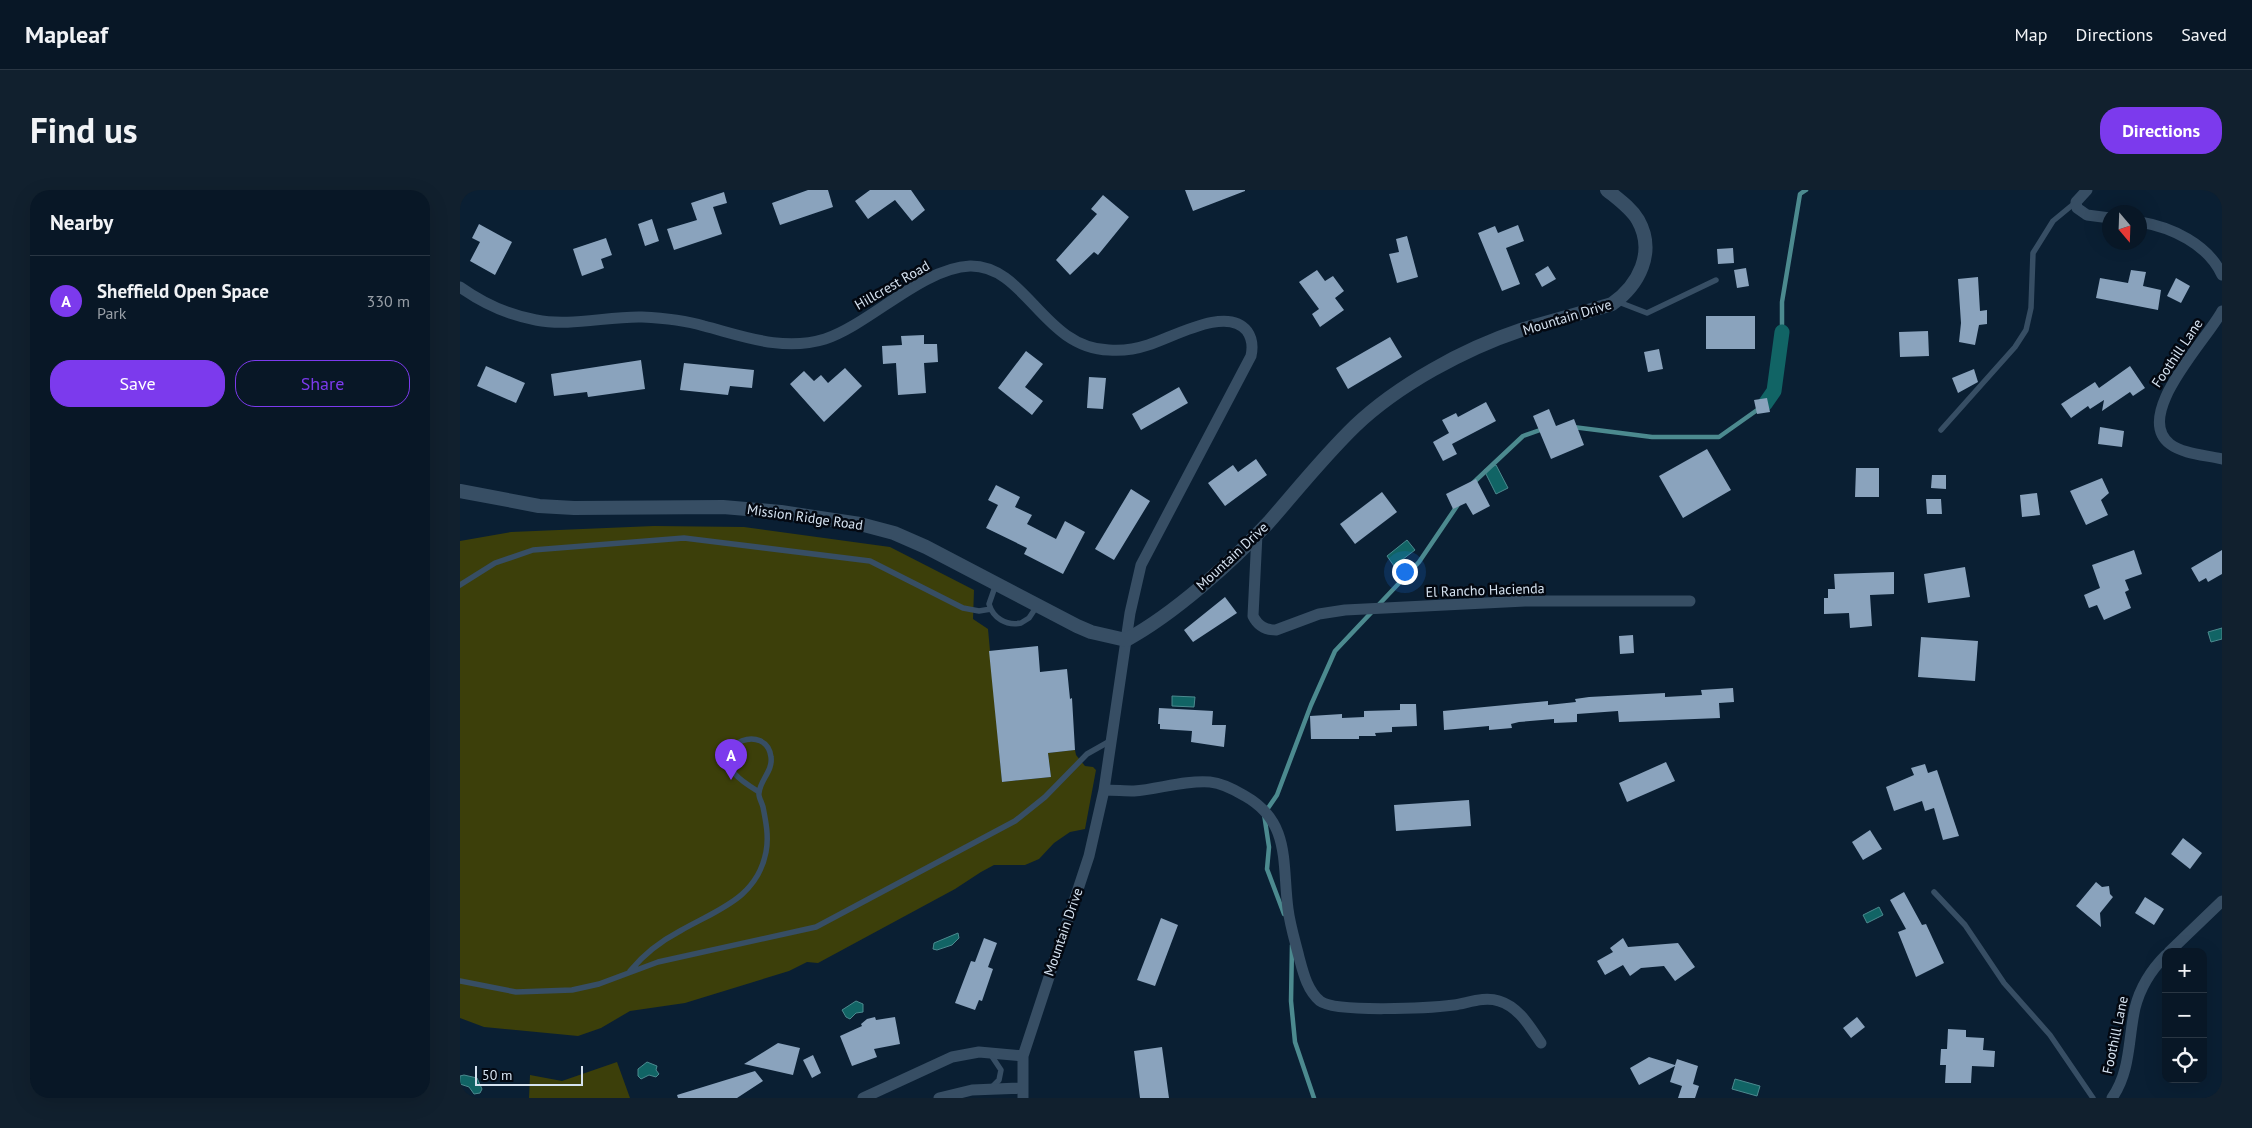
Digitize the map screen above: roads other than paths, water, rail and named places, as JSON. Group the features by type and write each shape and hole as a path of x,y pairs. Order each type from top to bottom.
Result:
{"main road":[{"name":"Mountain Drive","path":"1126,640 1152,626 1233,558 1355,426 1406,387 1449,361 1484,344 1521,330 1616,301 1629,290 1640,275 1646,246 1637,220 1607,190"},
{"name":"Mission Ridge Road","path":"460,491 539,506 574,508 723,507 781,512 860,524 894,533 926,547 1037,606 1091,632 1126,640"}],"street":[{"path":"2087,190 2076,202 2081,212 2102,216"},
{"path":"2147,224 2175,232 2191,241 2206,252 2222,275"},
{"name":"Hillcrest Road","path":"460,287 500,310 540,321 557,322 643,317 670,319 740,337 793,344 824,339 840,333 903,293 952,270 970,266 983,267 1006,277 1050,322 1073,340 1099,350 1134,349 1201,325 1226,320 1235,322 1248,332 1252,348 1251,356 1140,566 1126,640"},
{"name":"Foothill Lane","path":"2222,311 2166,394 2158,415 2161,432 2170,444 2222,460"},
{"name":"El Rancho Hacienda","path":"1257,534 1253,616 1256,622 1269,630 1276,630 1318,614 1344,610 1525,602 1690,601"},
{"name":"Mountain Drive","path":"1022,1093 1023,1056 1089,856 1104,790 1110,741 1125,659 1126,640"},
{"path":"1104,790 1134,791 1210,782 1236,791 1255,801 1271,817 1278,830 1284,850 1289,911 1296,944 1304,976 1320,1001 1333,1006 1351,1008 1453,1005 1480,1000 1498,1001 1511,1007 1525,1019 1541,1043"},
{"path":"2172,948 2222,902"},
{"name":"Foothill Lane","path":"2112,1098 2124,1074 2140,991 2146,979 2162,960"},
{"path":"863,1098 952,1057 970,1053 1023,1056"},
{"path":"939,1098 957,1092 989,1089 1022,1093"}],"lane":[{"path":"1942,430 2015,347 2026,330 2031,308 2033,253 2053,221 2076,202"},
{"path":"1616,301 1648,313 1716,280"},
{"path":"460,585 494,563 528,551 684,538 870,561 963,608 979,611 991,609"},
{"path":"996,584 989,599 991,609 1000,620 1019,624 1029,618 1037,606"},
{"path":"630,971 646,954 663,942 730,905 751,885 764,861 767,840 766,820 759,792 771,766 771,755 762,742 753,739 742,740 734,745 730,752 730,766 736,775 759,792"},
{"path":"460,981 507,992 556,992 599,984 630,971 678,957 798,933 824,924 1015,821 1045,797 1090,751 1110,741"},
{"path":"1934,892 1965,925 2004,983 2050,1034 2093,1098"},
{"path":"988,1053 995,1059 1001,1070 999,1080 989,1089"}],"waterway":[{"path":"1782,332 1782,302 1800,194 1806,190"},
{"path":"1765,404 1774,391 1782,332"},
{"path":"1573,427 1652,437 1719,437 1760,408"},
{"path":"1473,483 1523,436 1543,429"},
{"path":"1284,914 1267,869 1269,847 1264,814 1277,795 1311,705 1335,651 1419,562 1459,503"},
{"path":"1292,945 1291,1001 1295,1042 1314,1098"}],"place":[{"name":"Sheffield Open Space","path":"731,780"}]}
